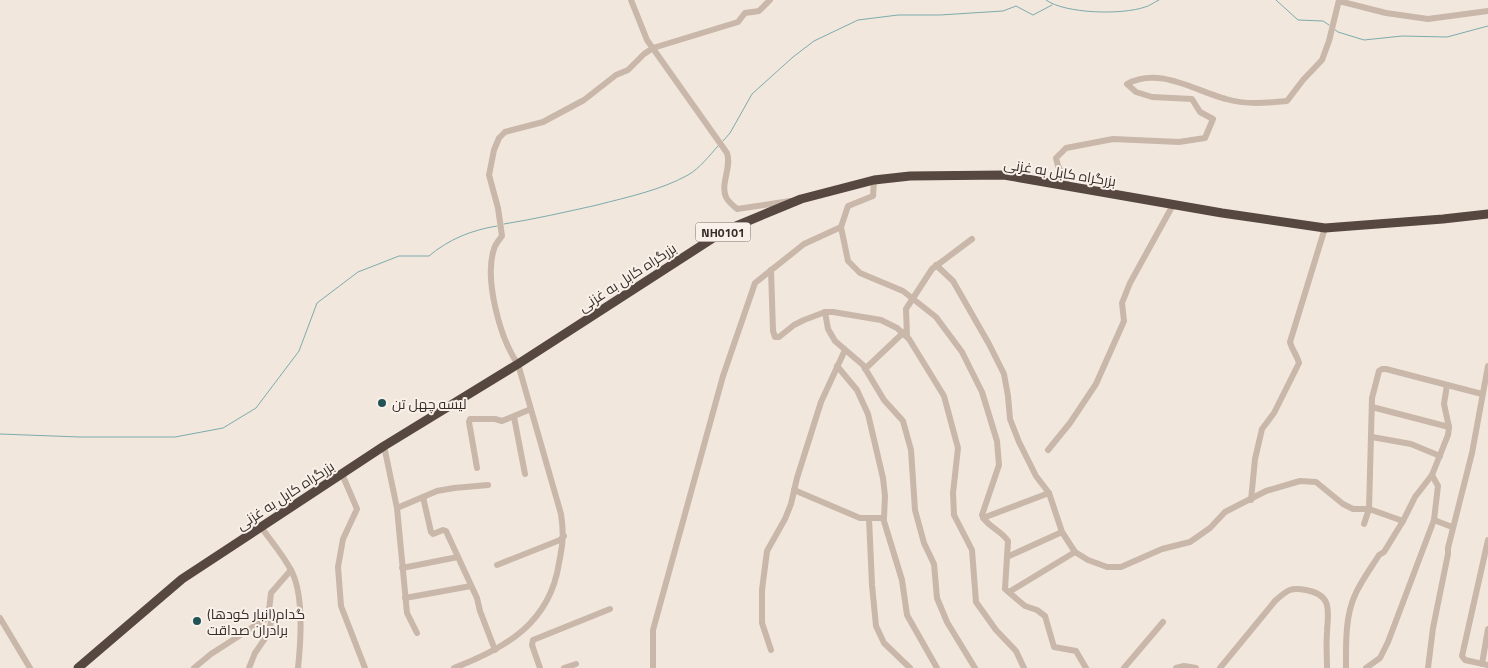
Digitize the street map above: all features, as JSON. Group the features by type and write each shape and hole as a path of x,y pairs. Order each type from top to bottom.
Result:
{"highway":[{"name":"بزرگراه کابل به غزنی","path":"78,668 182,579 384,446 518,364 724,231 801,200 874,180 910,176 1004,175 1325,228 1443,220 1488,214"}],"street":[{"path":"631,0 644,32 653,48 727,153 729,159 725,191 726,199 737,209 801,200"},
{"path":"454,668 464,666 495,650 518,635 547,604 557,576 564,536 561,514 518,364 508,348 494,305 491,259 494,247 502,236 498,208 489,175 494,150 499,138 505,132 543,122 584,100 616,75 628,70 653,48 738,22 745,13 759,11 770,0"},
{"path":"1069,186 1058,166 1056,158 1066,148 1113,139 1179,142 1205,138 1212,119 1200,112 1192,99 1152,96 1136,92 1127,84 1136,79 1155,78 1187,84 1226,100 1262,104 1287,101 1322,60 1330,41 1339,1 1386,13 1428,19 1488,11"},
{"path":"874,180 873,196 848,206 841,227 848,261 860,273 903,292 936,316 962,352 982,392 997,441 999,465 982,515 983,518"},
{"path":"1048,450 1096,384 1124,321 1122,304 1130,283 1173,204"},
{"path":"653,668 653,630 723,376 755,283 804,244 841,227"},
{"path":"1251,500 1255,459 1262,429 1274,413 1299,363 1290,342 1325,228"},
{"path":"865,369 905,334 908,328 905,312 912,298 932,269 972,239"},
{"path":"936,265 953,281 989,344 1004,374 1010,419 1016,434 1036,476 1049,493 1062,532 1075,552 1088,560 1107,567 1120,567 1162,549 1190,542 1210,528 1225,512 1266,491 1300,482 1316,482 1343,504 1353,509 1369,509 1403,521"},
{"path":"771,270 774,336 779,337 794,325 825,312 873,317 897,328 905,334 944,396 958,448 953,493 954,515 972,550 976,602 996,630 1016,651 1024,668"},
{"path":"825,312 828,330 835,341 863,365 884,400 903,421 912,450 915,510 924,543 934,564 937,598 947,622 975,668"},
{"path":"771,650 762,623 764,562 767,551 791,504 818,411 845,350"},
{"path":"837,366 857,390 868,414 883,478 885,496 885,516 883,518 902,580 907,615 937,668"},
{"path":"1428,668 1433,628 1452,527 1472,453 1488,366"},
{"path":"1364,524 1369,509 1372,398 1379,371 1382,369 1482,394"},
{"path":"1346,668 1346,642 1350,609 1355,594 1379,555 1384,552 1415,497 1432,475 1448,435 1449,427 1444,404 1446,385"},
{"path":"1372,408 1449,427"},
{"path":"477,468 469,420 472,418 502,421 531,409"},
{"path":"514,417 525,474"},
{"path":"1372,436 1411,444 1440,456"},
{"path":"384,446 396,508 407,613 417,633"},
{"path":"342,474 357,509 343,539 338,567 341,606 366,668"},
{"path":"1366,668 1380,658 1388,642 1434,520 1438,486 1432,475"},
{"path":"396,508 437,491 488,485"},
{"path":"794,490 860,518 883,518"},
{"path":"983,518 1049,493"},
{"path":"423,497 431,532 433,534 445,530 477,598 495,650"},
{"path":"869,518 876,626 884,643 910,668"},
{"path":"983,518 1004,535 1008,541 1005,589 1025,606 1037,610 1045,616 1054,647 1076,651 1086,668"},
{"path":"1434,520 1452,527"},
{"path":"261,527 291,570 296,583 300,615 298,668"},
{"path":"1007,557 1062,532"},
{"path":"497,565 560,540 564,536"},
{"path":"1488,540 1485,564 1462,656 1465,660 1485,664 1488,631"},
{"path":"1009,592 1075,552"},
{"path":"402,568 458,557"},
{"path":"249,668 255,653 268,634 272,622 270,616 271,593 291,570"},
{"path":"405,598 471,586"},
{"path":"1220,668 1275,601 1292,588 1314,592 1321,595 1326,601 1329,612 1327,668"},
{"path":"540,668 532,645 533,640 610,609"},
{"path":"194,668 211,654 270,616"},
{"path":"0,618 30,668"},
{"path":"1124,668 1163,622"},
{"path":"564,668 576,664"},
{"path":"1176,668 1184,666 1196,668"}],"waterway":[{"path":"1046,0 1066,8 1094,12 1135,10 1159,0"},
{"path":"1276,0 1298,20 1323,21 1329,25"},
{"path":"723,141 730,133 752,94 793,57 814,41 858,20 898,15 940,15 1003,11 1016,6 1033,15 1052,5"},
{"path":"1334,29 1364,40 1402,36 1447,37 1488,26"},
{"path":"504,224 597,205 667,185 692,172 718,146"},
{"path":"0,434 80,437 175,437 223,428 256,408 299,351 317,303 358,272 399,256 429,256 461,236 497,226"}],"place":[{"name":"لیسه چهل تن","path":"382,403"},
{"name":"(انبار کودها)گدام برادران صداقت","path":"197,621"}]}
